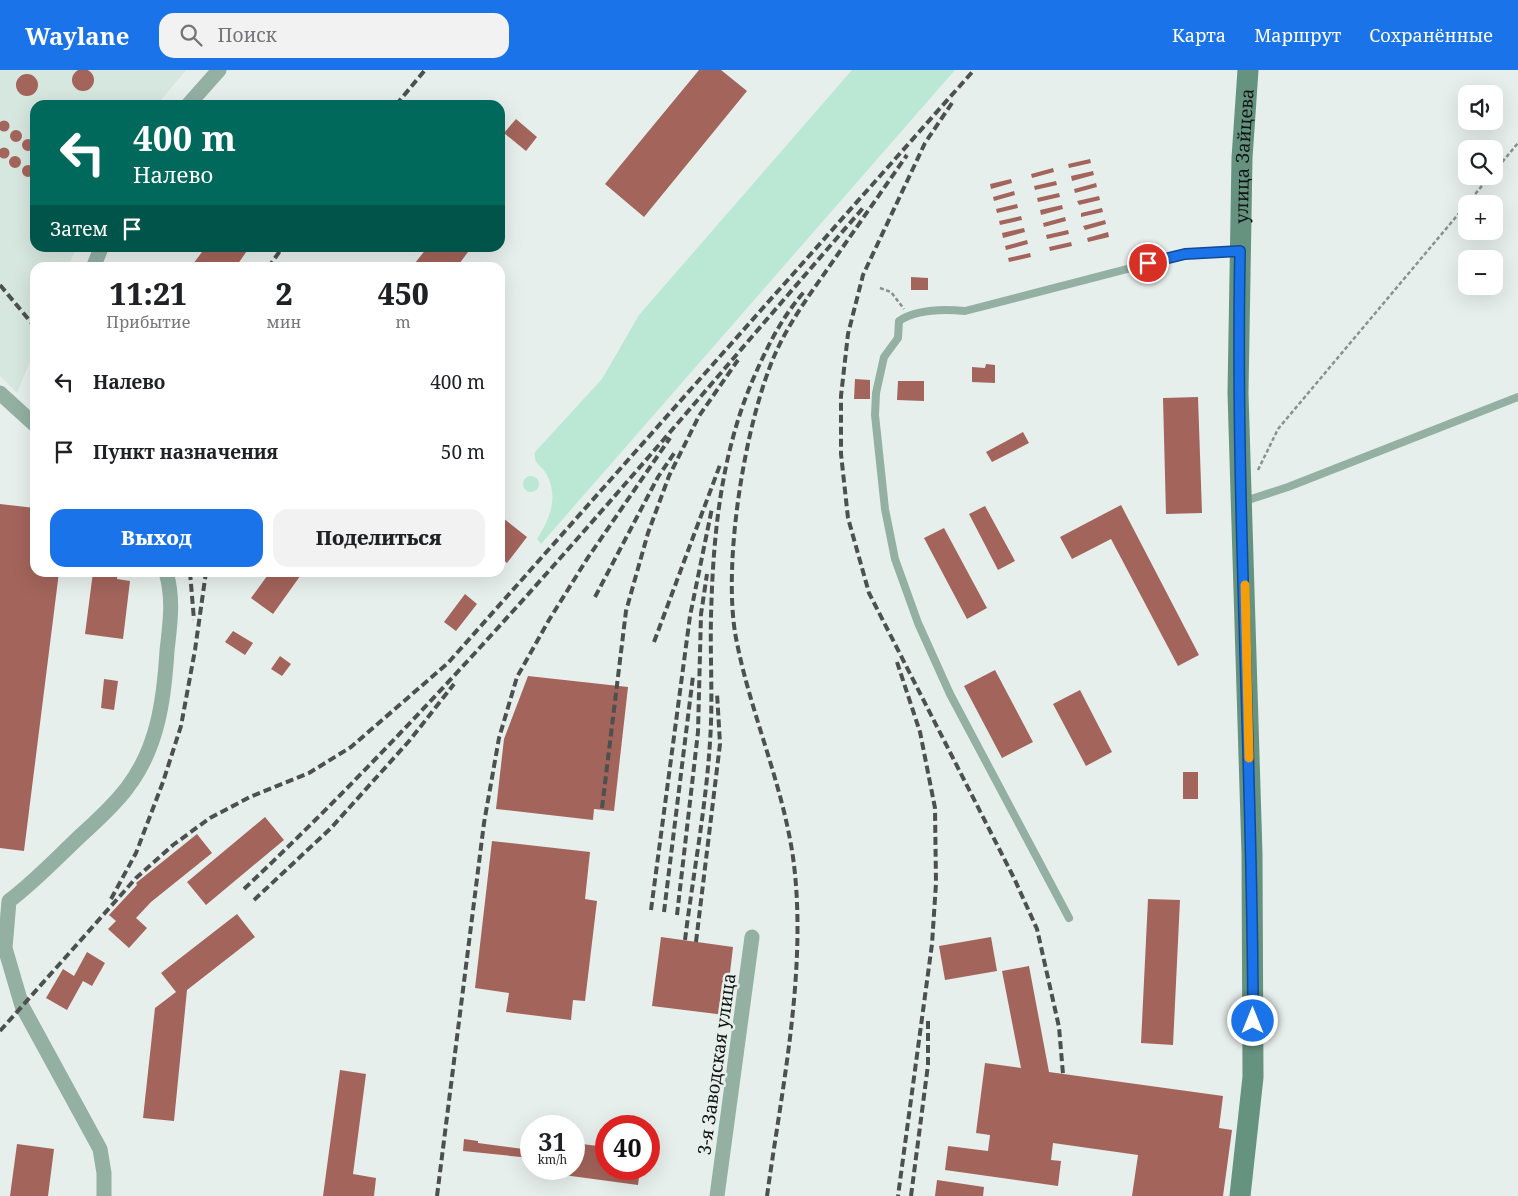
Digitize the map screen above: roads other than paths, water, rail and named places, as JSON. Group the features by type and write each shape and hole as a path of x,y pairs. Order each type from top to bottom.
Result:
{"street":[{"path":"192,100 219,70"},
{"name":"улица Зайцева","path":"1240,1196 1253,1077 1252,854 1238,392 1242,158 1247,72"},
{"path":"2,396 30,416"},
{"path":"104,1196 104,1173 100,1149 22,1006 5,948 10,901 28,887 111,806 126,789 143,764 155,733 164,692 172,593 167,577"},
{"name":"3-я Заводская улица","path":"717,1196 752,937"}],"lane":[{"path":"1069,918 950,694 918,623 895,559 884,509 876,423 876,400 884,356 898,338 899,321 909,314 947,309 965,310 1185,254 1240,251"},
{"path":"1242,502 1288,488 1518,397"}],"railway":[{"path":"400,100 425,70"},
{"path":"0,1031 136,878 173,845 210,818 250,797 309,773 351,747 448,663 974,70"},
{"path":"952,103 925,143 863,275 848,334 841,396 841,454 848,518 869,593 1014,878 1037,929 1059,1027 1063,1074"},
{"path":"767,1196 791,1027 795,984 797,899 788,829 774,774 749,693 736,638 732,607 732,572 739,493 755,415 765,381 782,339 805,302 907,155"},
{"path":"244,889 407,726 485,642 638,470 863,208"},
{"path":"272,262 279,252"},
{"path":"0,285 30,321"},
{"path":"685,940 708,767 711,711 712,586 717,525 726,464 743,406 754,377 776,333 804,292"},
{"path":"602,808 626,611 648,533 669,476 699,416 738,360"},
{"path":"437,1196 484,823 499,738 517,677 549,620 587,559 670,438"},
{"path":"595,597 658,477 675,452"},
{"path":"654,642 720,465"},
{"path":"651,910 690,616 712,508"},
{"path":"677,915 698,732 701,614 707,574"},
{"path":"190,577 194,620"},
{"path":"111,899 136,853 163,782 181,726 195,650 205,577"},
{"path":"897,662 920,732 935,808 936,883 932,944 898,1196"},
{"path":"664,912 693,676"},
{"path":"254,900 331,828 410,740 454,684"},
{"path":"696,942 720,744 717,693"},
{"path":"911,1196 928,1065 928,1017"}]}
